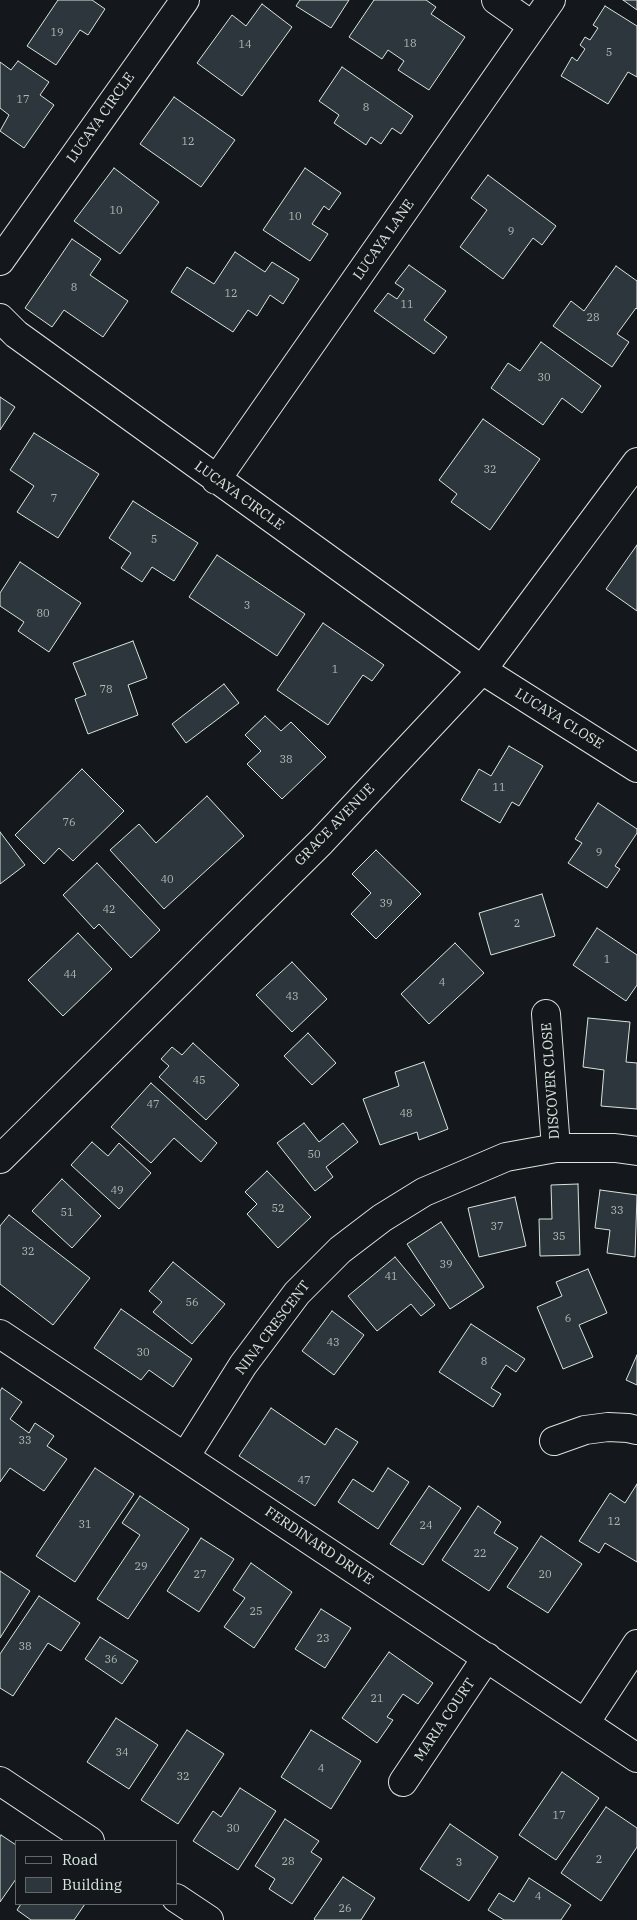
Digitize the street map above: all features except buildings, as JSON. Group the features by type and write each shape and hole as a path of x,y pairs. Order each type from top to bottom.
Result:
{"main road":[{"name":"LUCAYA CIRCLE","path":"0,261 184,0"},
{"path":"496,0 533,26"},
{"name":"LUCAYA LANE","path":"216,480 551,0"},
{"name":"LUCAYA CIRCLE","path":"0,318 16,334 482,670"},
{"name":"GRACE AVENUE","path":"0,1159 321,842 482,670 637,462"},
{"name":"LUCAYA CLOSE","path":"482,670 637,768"},
{"name":"DISCOVER CLOSE","path":"546,1014 556,1148"},
{"name":"NINA CRESCENT","path":"186,1457 243,1365 297,1293 340,1250 382,1218 424,1192 506,1157 556,1148 615,1148 637,1151"},
{"name":"FERDINARD DRIVE","path":"0,1334 637,1758"},
{"path":"554,1441 585,1430 608,1427 637,1430"},
{"path":"585,1723 637,1644"},
{"name":"MARIA COURT","path":"403,1782 487,1657"},
{"path":"0,1781 88,1840"},
{"path":"178,1899 209,1920"}]}
